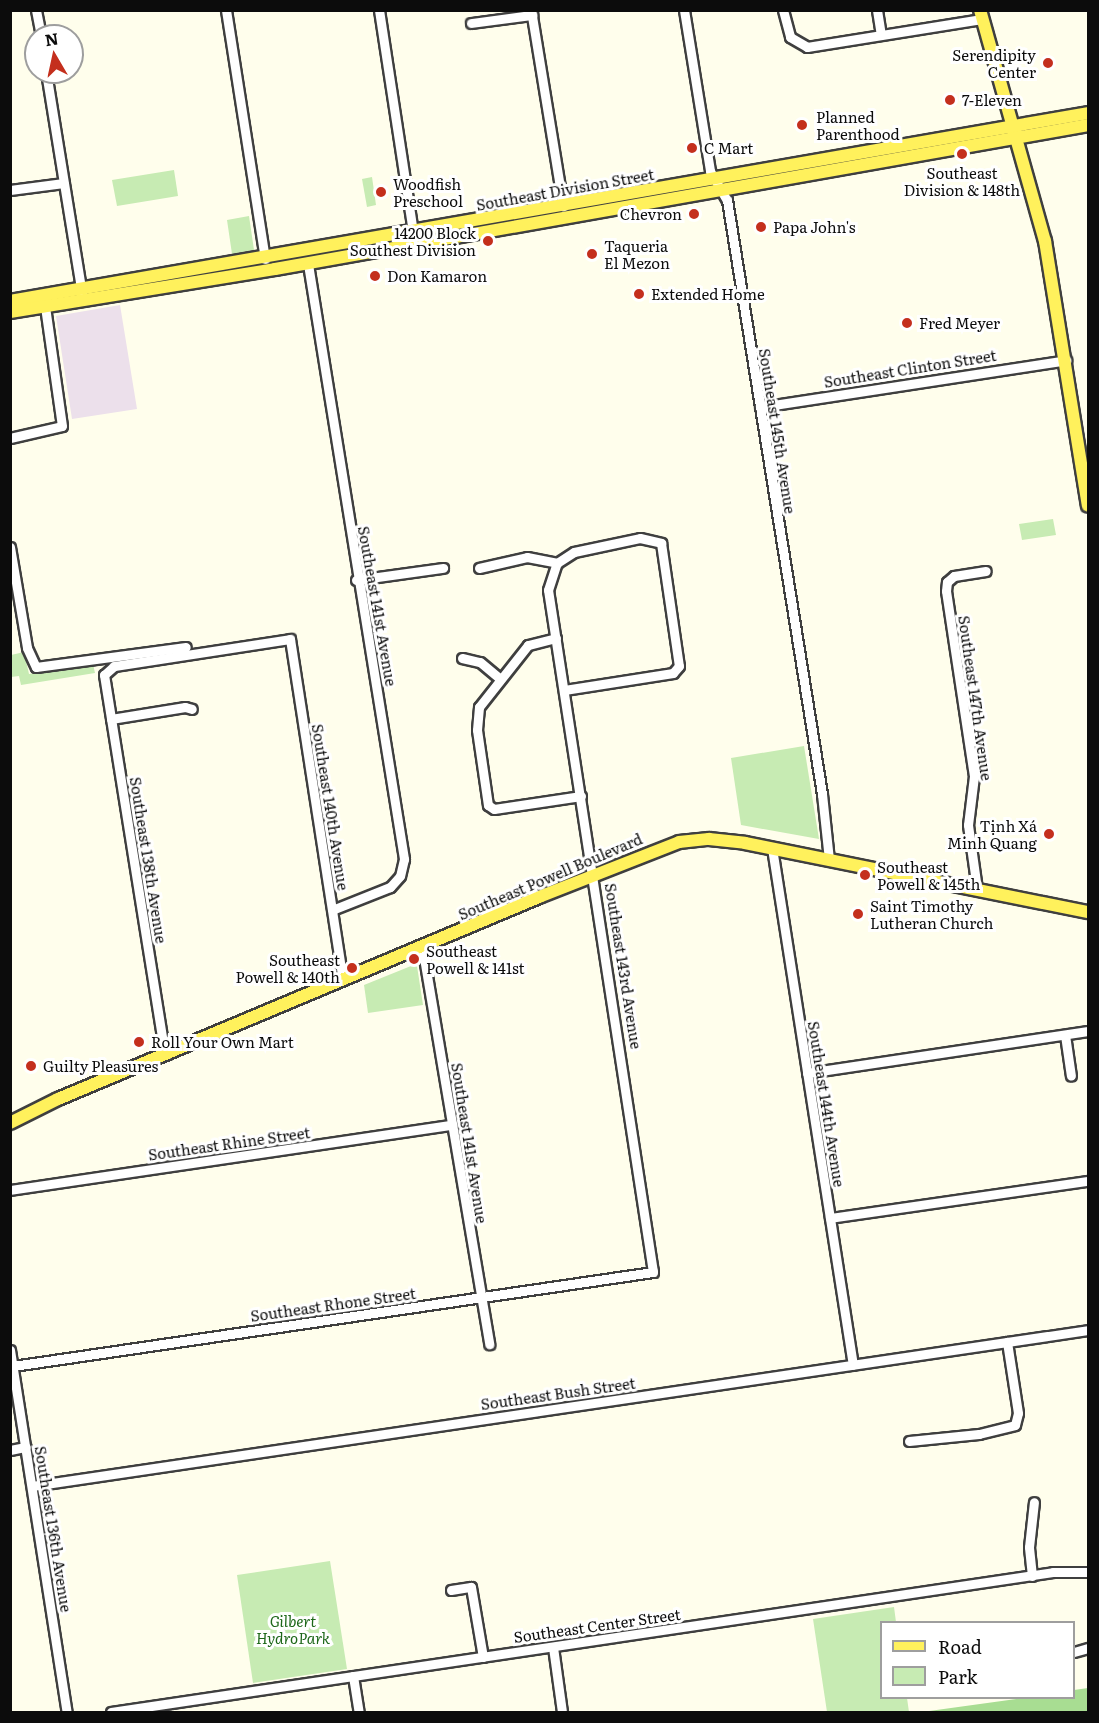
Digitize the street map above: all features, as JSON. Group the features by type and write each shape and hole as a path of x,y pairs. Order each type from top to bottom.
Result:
{"main road":[{"path":"981,15 1041,223 1085,460 1089,506"},
{"name":"Southeast Division Street","path":"10,301 82,295 230,277 413,232 717,183 1014,130 1089,113"},
{"name":"Southeast Division Street","path":"1014,130 1089,125"},
{"name":"Southeast Division Street","path":"10,312 45,307 82,295 265,259 309,257 529,223 717,183"},
{"path":"529,223 563,206"},
{"path":"230,277 261,267 265,259"},
{"name":"Southeast Powell Boulevard","path":"10,1123 50,1103 594,873 660,847 690,840 727,840 772,848 1089,912"},
{"name":"Southeast Powell Boulevard","path":"10,1115 50,1103"}],"street":[{"path":"226,10 265,259"},
{"path":"379,10 413,232"},
{"name":"Southeast 145th Avenue","path":"684,10 717,183 727,200 830,860"},
{"path":"783,10 790,36 807,47 981,15"},
{"path":"877,10 881,35"},
{"path":"471,23 532,13 563,206"},
{"path":"48,84 82,295"},
{"path":"10,190 64,183"},
{"name":"Southeast 141st Avenue","path":"309,257 357,580 404,859 400,876 390,887 332,910"},
{"path":"10,438 62,426 45,307"},
{"name":"Southeast Clinton Street","path":"760,407 1066,360"},
{"path":"479,568 527,557 556,564 574,552 640,538 660,543 680,659 673,673 564,690"},
{"path":"10,547 14,585 27,648 36,667 186,647"},
{"name":"Southeast 143rd Avenue","path":"556,564 548,590 654,1269"},
{"path":"357,580 443,568"},
{"name":"Southeast 147th Avenue","path":"976,889 968,825 974,776 947,582 954,576 986,571"},
{"path":"556,638 528,645 499,678 476,718 488,805 494,809 581,796"},
{"name":"Southeast 140th Avenue","path":"290,639 343,980"},
{"name":"Southeast 138th Avenue","path":"168,1054 163,1043 111,719 107,670 290,639"},
{"path":"462,658 480,662 499,678"},
{"path":"111,719 185,707 192,710"},
{"name":"Southeast 144th Avenue","path":"772,848 853,1365"},
{"name":"Southeast 141st Avenue","path":"422,946 489,1344"},
{"path":"807,1072 1089,1031"},
{"path":"1065,1035 1071,1076"},
{"name":"Southeast Rhine Street","path":"10,1190 452,1125"},
{"path":"830,1218 1089,1181"},
{"name":"Southeast Rhone Street","path":"13,1366 642,1275 654,1269"},
{"name":"Southeast Bush Street","path":"32,1486 1089,1330"},
{"path":"909,1441 979,1434 1015,1425 1018,1413 1007,1342"},
{"name":"Southeast 136th Avenue","path":"10,1350 68,1713"},
{"path":"10,1450 26,1447"},
{"path":"1032,1576 1029,1547 1034,1502"},
{"name":"Southeast Center Street","path":"111,1713 1032,1576 1089,1572"},
{"path":"451,1590 471,1587 483,1657"},
{"path":"553,1647 562,1713"},
{"path":"352,1676 358,1713"}],"shaded area":[{"path":"120,305 137,409 72,419 56,316"}],"green space":[{"path":"174,170 178,196 117,206 112,180"},
{"path":"372,177 376,205 367,207 362,179"},
{"path":"249,216 254,250 232,254 227,220"},
{"path":"1053,519 1056,535 1022,540 1019,524"},
{"path":"24,652 29,674 93,664 95,673 21,685 19,676 11,677 11,655"},
{"path":"804,746 819,839 741,825 731,758"},
{"path":"411,966 417,966 423,1005 368,1013 364,985"},
{"name":"Gilbert HydroPark","path":"330,1561 347,1669 253,1683 237,1575"},
{"path":"894,1607 896,1621 880,1621 880,1699 907,1699 909,1712 827,1712 813,1619"},
{"path":"1088,1688 1088,1712 922,1712 1016,1699 1075,1699 1075,1690"}],"place":[{"name":"Serendipity Center","path":"1048,63"},
{"name":"7-Eleven","path":"950,100"},
{"name":"Planned Parenthood","path":"802,125"},
{"name":"C Mart","path":"692,148"},
{"name":"Southeast Division & 148th","path":"962,154"},
{"name":"Woodfish Preschool","path":"381,192"},
{"name":"Chevron","path":"694,214"},
{"name":"Papa John's","path":"761,227"},
{"name":"14200 Block Southest Division","path":"488,241"},
{"name":"Taqueria El Mezon","path":"592,254"},
{"name":"Don Kamaron","path":"375,276"},
{"name":"Extended Home","path":"639,294"},
{"name":"Fred Meyer","path":"907,323"},
{"name":"Tịnh Xá Minh Quang","path":"1049,834"},
{"name":"Southeast Powell & 145th","path":"865,875"},
{"name":"Saint Timothy Lutheran Church","path":"858,914"},
{"name":"Southeast Powell & 141st","path":"414,959"},
{"name":"Southeast Powell & 140th","path":"352,968"},
{"name":"Roll Your Own Mart","path":"139,1042"},
{"name":"Guilty Pleasures","path":"31,1066"}]}
